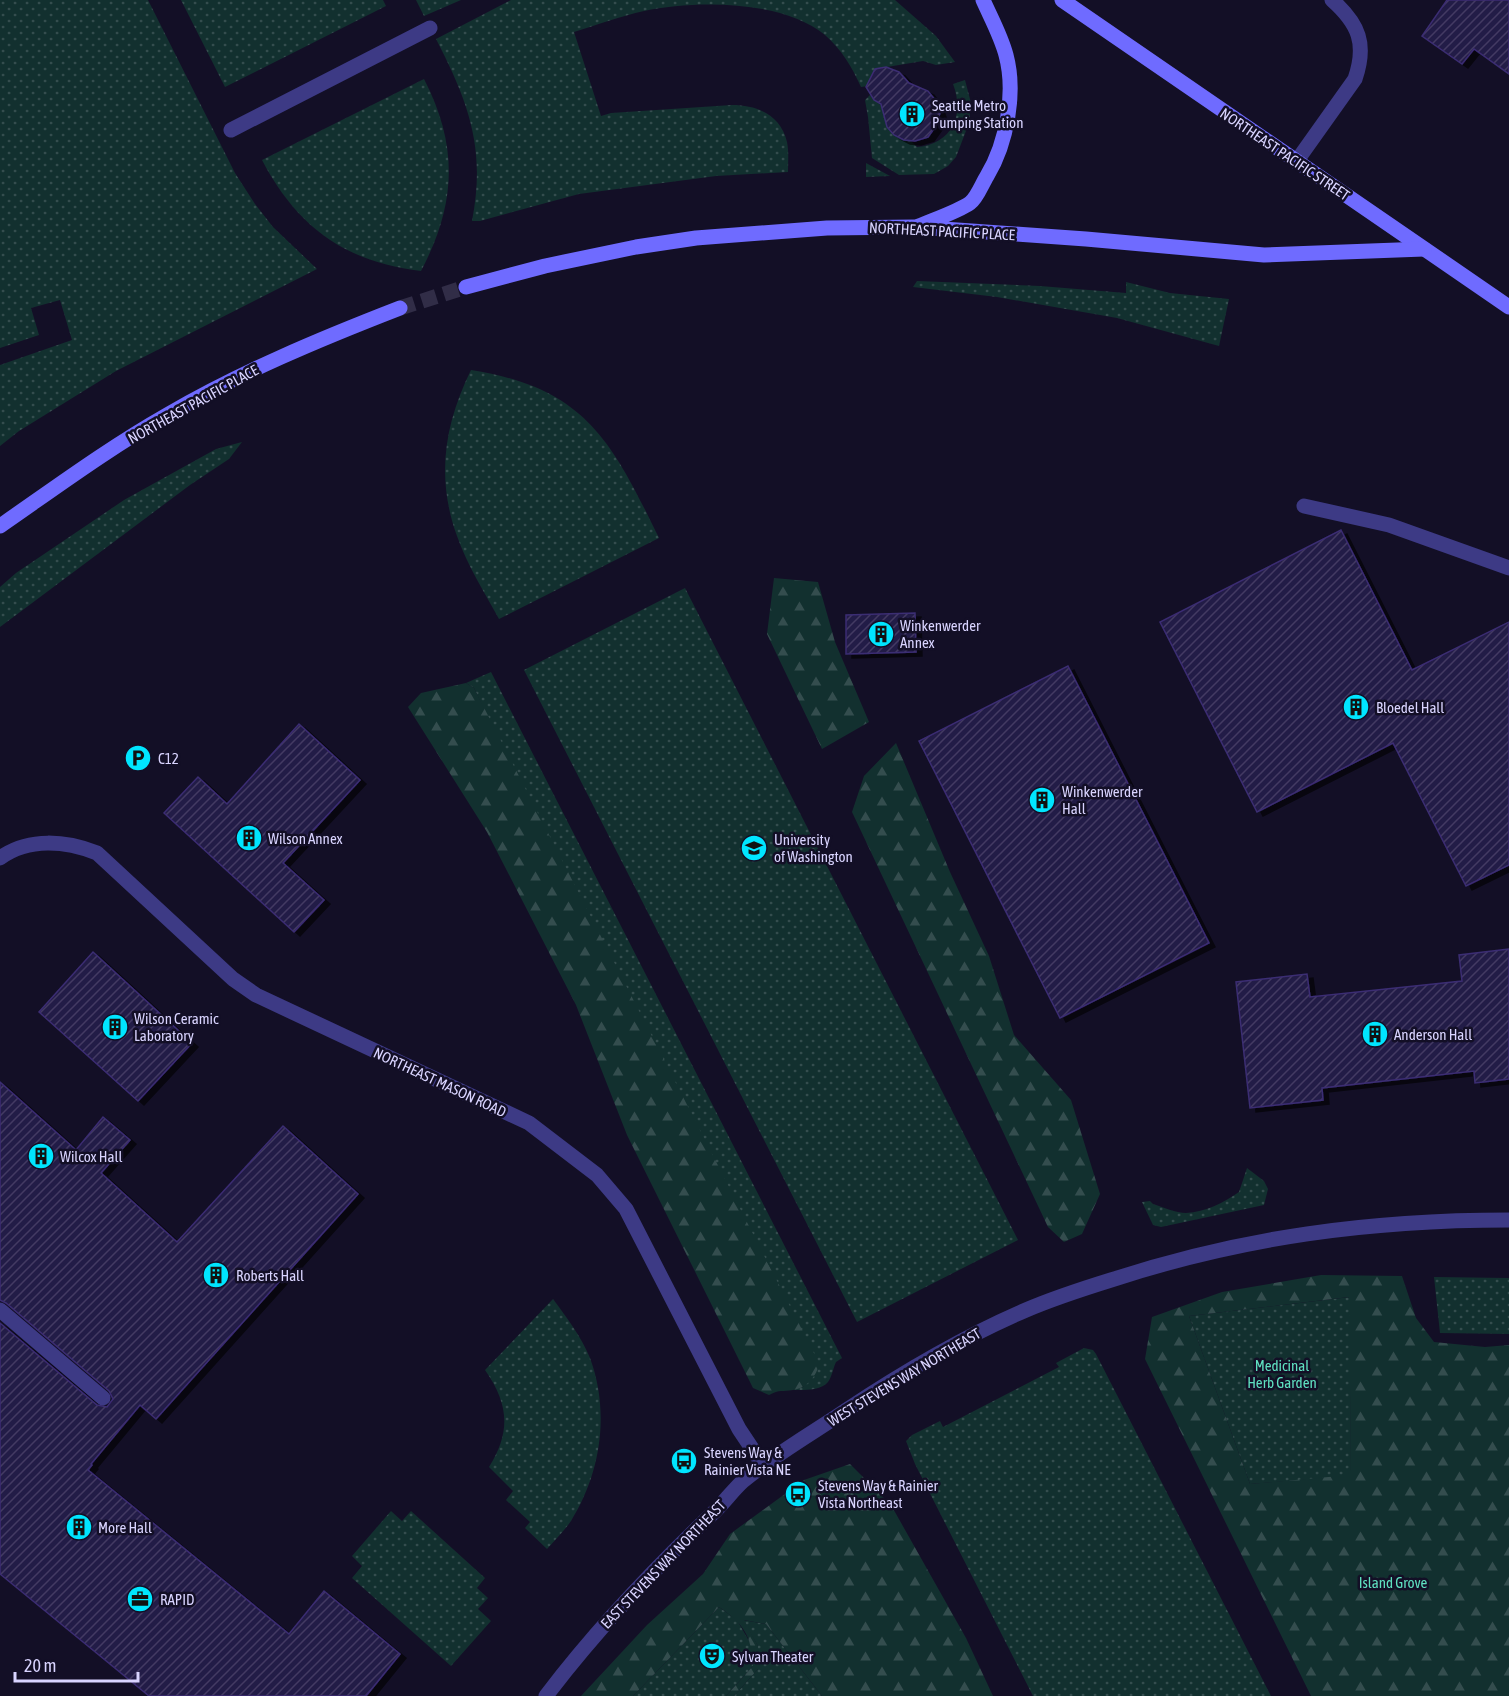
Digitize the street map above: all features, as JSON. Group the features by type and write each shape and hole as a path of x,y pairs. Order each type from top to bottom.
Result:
{"main road":[{"path":"915,227 971,203 992,169 1008,121 1007,58 983,0"},
{"name":"NORTHEAST PACIFIC STREET","path":"1062,0 1509,307"},
{"name":"NORTHEAST PACIFIC PLACE","path":"466,287 584,257 696,238 827,228 915,227 1264,255 1424,249"},
{"name":"NORTHEAST PACIFIC PLACE","path":"0,526 88,463 168,414 250,371 334,333 400,308"}],"street":[{"path":"1296,162 1355,79 1360,64 1357,30 1349,15 1332,0"},
{"path":"231,130 430,28"},
{"path":"1304,506 1389,525 1509,568"},
{"name":"NORTHEAST MASON ROAD","path":"0,858 18,848 54,843 76,845 97,854 233,979 256,994 529,1123 597,1175 626,1209 739,1429 763,1465"},
{"name":"WEST STEVENS WAY NORTHEAST","path":"763,1465 865,1397 921,1363 1016,1314 1153,1266 1231,1246 1311,1232 1392,1223 1509,1220"},
{"path":"0,1310 103,1398"},
{"name":"EAST STEVENS WAY NORTHEAST","path":"546,1696 604,1623 643,1581 715,1512 741,1483 763,1465"}],"green space":[{"path":"0,0 148,0 235,173 273,227 317,269 116,371 19,431 0,446 0,365 72,340 60,300 31,308 39,335 0,348"},
{"path":"181,0 383,0 386,6 225,87"},
{"path":"416,0 461,0 424,16"},
{"path":"511,0 895,0 936,36 955,62 936,65 923,61 881,68 873,73 868,86 861,87 837,47 825,35 807,23 763,9 738,6 665,7 627,15 574,32 601,116 611,113 732,105 750,107 774,118 784,133 788,146 788,172 716,176 579,194 480,221 472,221 477,171 472,127 458,84 436,39"},
{"path":"424,79 443,128 448,152 449,175 447,199 441,222 421,271 369,259 347,250 326,237 291,204 262,160"},
{"path":"965,80 971,103 969,123 956,157 948,166 934,174 899,175 872,158 865,100 870,95 882,105 889,129 898,137 911,141 917,147 939,140 953,126 957,106 953,84"},
{"path":"866,163 890,176 866,177"},
{"path":"917,281 1040,286 1126,293 1126,282 1170,293 1229,299 1219,346 1117,318 997,297 913,287"},
{"path":"471,370 510,378 542,390 569,406 609,447 626,474 659,538 499,619 461,547 450,514 447,493 445,472 449,431 454,411"},
{"path":"242,442 229,459 190,485 0,627 0,587 16,573 124,500 216,449"},
{"path":"774,578 818,582 835,642 869,722 822,749 767,634"},
{"path":"685,588 1018,1240 857,1322 524,670"},
{"path":"491,672 842,1358 836,1362 831,1378 821,1387 793,1390 804,1386 474,688 466,683"},
{"path":"466,683 474,688 819,1363 814,1377 803,1387 769,1395 753,1388 627,1135 576,1005 487,832 408,707 421,693"},
{"path":"896,743 950,872 989,956 1014,1035 1071,1100 1100,1194 1082,1234 1064,1242 1048,1227 852,812 864,776"},
{"path":"1247,1168 1264,1181 1268,1189 1264,1205 1161,1227 1153,1225 1142,1202 1150,1201 1182,1213 1207,1209 1239,1192"},
{"name":"Island Grove","path":"1321,1275 1402,1276 1416,1318 1434,1342 1485,1347 1509,1345 1509,1696 1311,1696 1145,1359 1152,1317 1222,1292","holes":["1349,1297 1351,1475 1250,1484 1189,1316"]},
{"path":"1434,1277 1509,1278 1509,1334 1440,1333"},
{"name":"Medicinal Herb Garden","path":"1350,1297 1351,1476 1250,1484 1189,1316"},
{"path":"553,1299 578,1335 590,1358 600,1400 601,1421 595,1463 581,1502 571,1521 547,1549 525,1528 530,1522 506,1500 513,1491 489,1467 501,1442 504,1418 499,1395 485,1370"},
{"path":"1084,1348 1093,1350 1096,1354 1271,1696 1033,1696 915,1464 906,1441 912,1435 940,1421 943,1427 1059,1367 1056,1363"},
{"path":"850,1464 891,1505 966,1638 993,1696 822,1696 766,1624 744,1620 758,1646 758,1669 734,1696 726,1696 753,1666 751,1646 745,1631 719,1607 633,1696 581,1696 647,1625 703,1574 730,1534 804,1480"},
{"path":"391,1511 402,1521 411,1511 485,1578 477,1588 488,1598 478,1609 491,1621 451,1666 352,1578 362,1566 352,1556"},
{"name":"Sylvan Theater","path":"719,1607 737,1620 752,1646 753,1666 726,1696 633,1696"},
{"path":"743,1620 766,1624 822,1696 734,1696 758,1669 758,1646"}],"building":[{"path":"1447,0 1509,0 1509,74 1474,49 1462,64 1422,36"},
{"name":"Seattle Metro Pumping Station","path":"886,67 899,72 909,83 928,91 936,101 940,113 936,126 928,137 915,141 904,140 894,135 887,127 881,104 874,100 866,87 875,69"},
{"name":"Bloedel Hall","path":"1341,530 1412,670 1509,622 1509,865 1466,886 1393,743 1257,812 1160,622"},
{"name":"Winkenwerder Annex","path":"915,613 916,652 846,654 846,615"},
{"name":"Winkenwerder Hall","path":"1068,666 1209,943 1060,1018 919,741"},
{"name":"Wilson Annex","path":"299,724 360,780 283,863 324,900 294,932 164,813 198,777 227,804"},
{"name":"Anderson Hall","path":"1509,949 1509,1079 1475,1083 1474,1071 1322,1088 1323,1100 1250,1108 1236,982 1307,974 1310,997 1462,981 1459,955"},
{"name":"Wilson Ceramic Laboratory","path":"93,952 192,1043 138,1101 39,1012"},
{"path":"0,1082 76,1150 103,1117 130,1140 101,1173 177,1242 283,1126 358,1194 156,1419 140,1405 88,1470 289,1634 324,1591 400,1654 366,1696 149,1696 0,1574 0,1323 97,1405 107,1407 113,1399 109,1391 0,1300"}],"tunnel":[{"path":"400,308 466,287"}],"place":[{"name":"Seattle Metro Pumping Station","path":"912,114"},
{"name":"Winkenwerder Annex","path":"881,634"},
{"name":"Bloedel Hall","path":"1356,707"},
{"name":"C12","path":"138,758"},
{"name":"Winkenwerder Hall","path":"1042,800"},
{"name":"Wilson Annex","path":"249,838"},
{"name":"University of Washington","path":"754,848"},
{"name":"Wilson Ceramic Laboratory","path":"115,1027"},
{"name":"Anderson Hall","path":"1375,1034"},
{"name":"Wilcox Hall","path":"41,1156"},
{"name":"Roberts Hall","path":"216,1275"},
{"name":"Stevens Way & Rainier Vista NE","path":"684,1461"},
{"name":"Stevens Way & Rainier Vista Northeast","path":"798,1494"},
{"name":"More Hall","path":"79,1527"},
{"name":"RAPID","path":"140,1599"},
{"name":"Sylvan Theater","path":"712,1656"}]}
